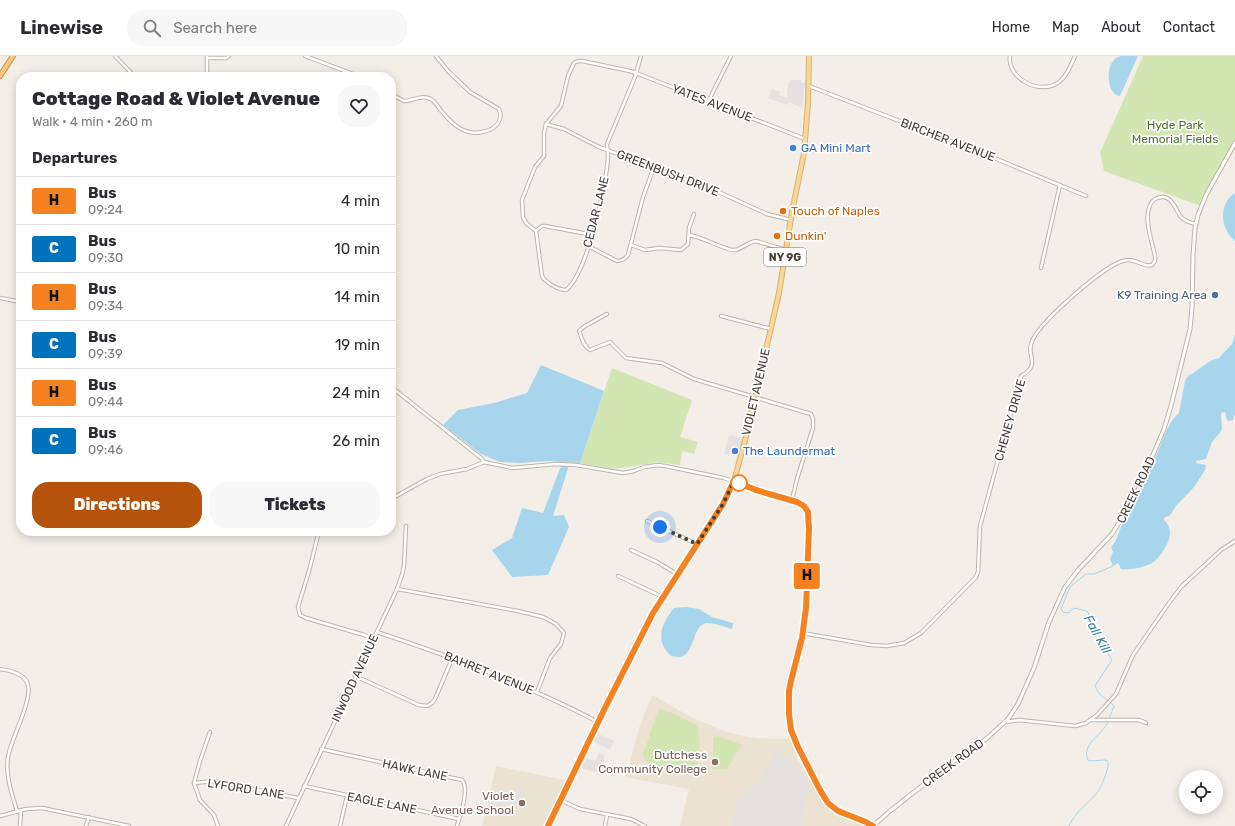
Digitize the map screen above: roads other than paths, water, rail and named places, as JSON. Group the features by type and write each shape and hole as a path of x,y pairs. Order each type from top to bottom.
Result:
{"highway":[{"path":"0,76 13,56"}],"main road":[{"name":"VIOLET AVENUE","path":"548,826 641,636 663,596 723,504 734,481 742,455 779,293 803,159 809,86 809,56"}],"street":[{"path":"115,56 130,72"},
{"path":"207,72 208,57 226,58 230,56"},
{"path":"305,56 348,72"},
{"path":"396,97 404,101 428,97 433,100 442,112 456,126 471,133 476,134 488,131 497,124 500,118 499,109 470,92 448,71 436,56"},
{"path":"636,73 641,56"},
{"path":"708,102 731,56"},
{"path":"1010,56 1009,62 1020,78 1034,86 1045,88 1054,85 1062,79 1075,56"},
{"name":"YATES AVENUE","path":"546,124 561,106 574,63 582,61 636,73 805,140"},
{"name":"CEDAR LANE","path":"536,231 542,276 545,281 563,290 570,286 590,242 606,177 608,144 636,73"},
{"name":"BIRCHER AVENUE","path":"809,86 977,151 1086,196"},
{"path":"546,124 544,133 544,156 535,167 522,200 526,223 536,231 542,226 545,226 588,234 590,235 592,248 617,261 621,261 628,255 642,198 654,167"},
{"name":"GREENBUSH DRIVE","path":"546,124 564,129 587,142 608,151 712,189 767,214 791,220"},
{"name":"CREEK ROAD","path":"873,826 890,810 986,739 1005,722 1013,712 1034,668 1049,622 1061,595 1079,569 1112,534 1126,514 1134,499 1164,429 1190,329 1196,224 1206,195 1235,143"},
{"path":"1041,268 1060,185"},
{"name":"CHENEY DRIVE","path":"802,633 871,645 899,645 908,642 921,633 946,609 977,575 980,526 1020,376 1030,370 1032,364 1029,349 1036,333 1058,310 1099,274 1118,262 1132,260 1146,265 1152,265 1155,260 1155,256 1147,214 1150,205 1156,199 1160,197 1166,198 1174,205 1180,217 1186,221 1196,224"},
{"path":"630,245 645,250 659,248 678,251 686,247 689,241 689,228 694,214"},
{"path":"689,235 732,250 756,241 786,250"},
{"path":"0,298 16,301"},
{"path":"607,314 585,326 580,331 583,342 588,349 592,350 610,342 626,358 662,363 694,379 807,412 812,416 813,428 792,500"},
{"path":"721,316 771,329"},
{"path":"396,391 481,458 484,462"},
{"path":"396,496 427,479 440,474 467,469 484,462 512,468 556,464 576,464 623,473 658,465 724,478 756,490 792,500 804,506 809,517 806,608 790,686 789,714 794,738 828,803 838,811 873,826"},
{"path":"647,521 697,544"},
{"name":"INWOOD AVENUE","path":"286,826 397,589 404,566 406,526"},
{"path":"318,536 309,571 298,603 299,613 306,618 374,639"},
{"path":"1005,722 1012,720 1026,720 1070,727 1081,725 1097,715 1113,698 1120,686 1133,654 1181,587 1221,550 1235,541"},
{"path":"631,550 657,562 677,574"},
{"path":"618,576 663,596"},
{"path":"397,589 518,611 543,617 556,624 563,631 563,640 550,658 537,692"},
{"name":"BAHRET AVENUE","path":"377,632 537,692 598,722"},
{"path":"356,676 419,705 427,706 435,699 452,659"},
{"path":"0,669 11,671 22,676 27,682 28,686 26,701 8,755 9,782 17,811"},
{"path":"1089,720 1139,720 1146,723"},
{"path":"210,732 194,782 200,800 214,815 218,826"},
{"name":"HAWK LANE","path":"321,749 462,780 465,784 465,792 457,826"},
{"name":"LYFORD LANE","path":"194,782 214,781 298,798"},
{"name":"EAGLE LANE","path":"304,786 459,819"},
{"path":"340,826 347,796"},
{"path":"560,800 580,809 631,819 645,826"},
{"path":"0,816 21,810 42,808 129,826"},
{"path":"20,826 21,810"},
{"path":"605,826 607,815"},
{"path":"86,826 89,817"}],"water":[{"path":"1121,56 1138,56 1120,96 1116,95 1110,87 1109,70 1113,61"},
{"path":"1235,193 1235,241 1226,230 1223,217 1226,203"},
{"path":"1235,335 1235,414 1233,420 1227,420 1225,412 1221,413 1222,430 1212,442 1206,459 1196,461 1196,463 1206,465 1205,470 1194,487 1176,506 1170,515 1164,518 1169,528 1170,537 1161,554 1156,560 1148,565 1133,569 1121,569 1118,563 1113,566 1110,559 1113,552 1111,547 1132,507 1169,426 1179,413 1187,377 1212,360 1219,358 1232,344"},
{"path":"541,365 604,391 580,463 547,461 520,463 500,462 481,454 443,425 458,410 494,403 527,393"},
{"path":"569,465 553,516 564,515 569,527 548,575 512,577 492,550 512,538 522,508 543,513 561,466"},
{"path":"686,607 699,609 712,617 733,623 732,629 707,623 702,624 696,632 687,653 680,657 671,656 666,650 661,638 663,626 674,608"}],"waterway":[{"name":"Fall Kill","path":"1107,700 1097,691 1095,686 1112,660 1102,643 1092,619 1087,611 1074,608 1068,613 1063,612 1061,609 1070,587 1086,574 1094,574 1113,566"},
{"name":"Fall Kill","path":"1109,719 1114,706 1111,703"},
{"name":"Fall Kill","path":"1069,826 1078,812 1097,793 1105,777 1108,768 1108,761 1088,760 1087,749 1108,722"}],"place":[{"name":"GA Mini Mart","path":"793,148"},
{"name":"Touch of Naples","path":"783,211"},
{"name":"Dunkin'","path":"777,236"},
{"name":"K9 Training Area","path":"1215,295"},
{"name":"The Laundermat","path":"735,451"},
{"name":"Dutchess Community College","path":"715,762"},
{"name":"Violet Avenue School","path":"522,803"}],"park label":[{"name":"Hyde Park Memorial Fields","path":"1175,132"}]}
